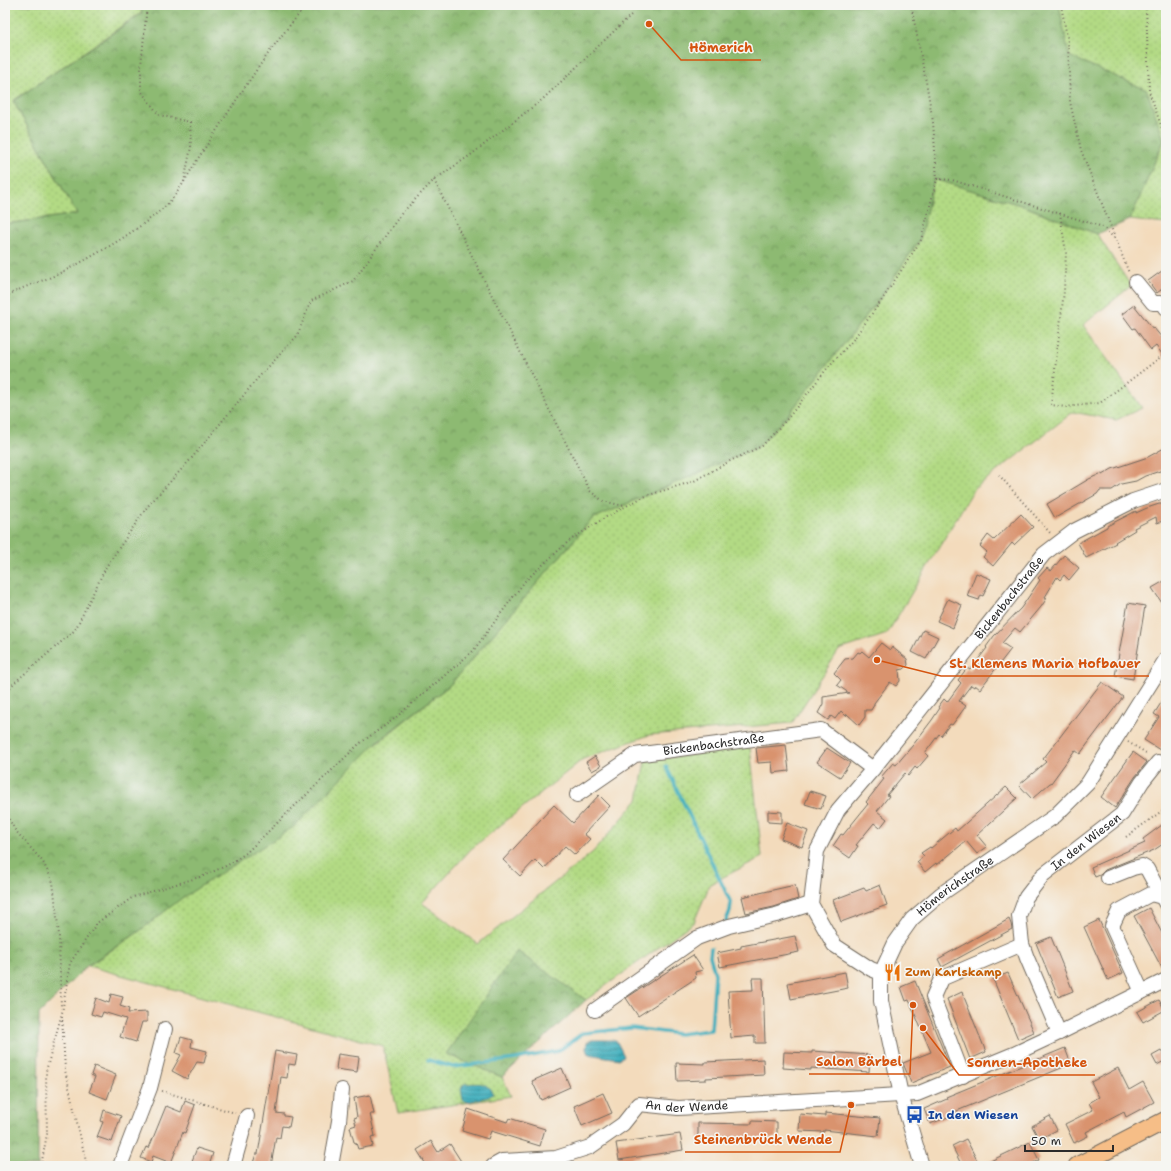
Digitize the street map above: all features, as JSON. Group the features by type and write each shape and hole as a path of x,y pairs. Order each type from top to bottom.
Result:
{"main road":[{"path":"1082,1165 1166,1120"}],"street":[{"path":"1136,282 1152,303 1165,304"},
{"name":"Bickenbachstraße","path":"810,904 817,851 838,810 873,769 1044,554 1074,531 1133,501 1166,490"},
{"name":"Hömerichstraße","path":"922,1166 900,1096 881,1001 882,973 895,943 912,919 941,894 1055,816 1088,783 1166,658"},
{"name":"Bickenbachstraße","path":"577,795 635,755 821,730 873,769"},
{"name":"In den Wiesen","path":"1059,1033 1022,944 1019,916 1026,897 1043,875 1122,814 1142,782 1158,762"},
{"path":"1108,878 1142,866 1147,869 1164,900"},
{"path":"1142,992 1112,926 1119,911 1150,894 1164,900"},
{"path":"595,1010 697,938 729,926 776,915 810,904 834,945 871,969 882,973"},
{"path":"963,1076 933,997 941,979 1022,944"},
{"path":"900,1096 917,1094 963,1076 1059,1033 1166,980"},
{"path":"120,1166 150,1088 165,1029"},
{"path":"331,1166 339,1121 342,1090"},
{"name":"An der Wende","path":"493,1166 502,1161 556,1158 590,1147 623,1124 639,1104 678,1108 866,1096 900,1096"},
{"path":"233,1166 247,1116"}],"path":[{"path":"147,5 141,66 141,91 159,115 190,122 191,147 183,185"},
{"path":"5,296 57,274 100,251 162,209 183,185 202,153 271,49 307,5"},
{"path":"41,1166 46,1134 46,1071 62,1013 70,963 96,923 132,897 203,876 228,865 246,853 359,744 394,718 473,651 525,581 569,541 606,516 643,497 694,481 730,461 762,446 788,418 829,366 852,341 882,300 921,240 937,178 930,108 911,5"},
{"path":"1061,5 1068,42 1070,102 1081,150 1115,239 1130,275 1136,282"},
{"path":"1146,5 1149,91 1166,140"},
{"path":"5,694 14,683 75,630 106,567 147,507 191,459 257,379 297,336 311,301 354,281 401,214 434,180 472,154 543,99 631,15"},
{"path":"937,178 952,180 1011,199 1060,212 1103,227 1115,239"},
{"path":"434,180 590,491 603,501 625,507"},
{"path":"1060,212 1066,253 1064,291 1051,405 1066,407 1100,403 1166,353"},
{"path":"999,475 1059,542"},
{"path":"1118,736 1158,762"},
{"path":"1126,837 1166,808"},
{"path":"5,812 16,830 43,862 53,882 58,935 65,1070 88,1166"},
{"path":"150,1088 247,1116"}],"green space":[{"path":"5,5 140,5 142,12 13,101 77,214 5,224"},
{"path":"140,5 1059,5 1069,56 1147,90 1164,140 1130,220 1097,234 1021,205 934,179 920,239 880,298 788,415 758,447 592,519 450,685 378,741 295,826 182,898 137,933 88,965 39,1014 38,1166 5,1166 5,224 77,214 13,101 142,13"},
{"path":"1058,5 1166,5 1166,224 1130,220 1164,140 1144,89 1066,55"},
{"path":"934,179 1021,205 1097,234 1131,286 1083,325 1142,408 1116,420 1073,412 974,489 887,634 839,650 792,723 649,735 583,759 471,849 422,903 478,944 593,852 638,800 645,761 750,747 762,857 710,884 694,922 586,1000 517,952 446,1054 502,1077 511,1096 398,1113 383,1046 88,966 137,933 450,685 592,519 758,446 788,415 880,298 920,239"},
{"path":"517,951 586,1000 502,1077 446,1054"}],"water":[{"path":"592,1040 616,1040 624,1056 619,1059 588,1054 586,1049 587,1042"},
{"path":"477,1083 484,1085 493,1094 488,1097 467,1102 463,1100 461,1089 464,1084"}],"building":[{"path":"1166,268 1166,286 1157,293 1148,281"},
{"path":"1134,305 1166,343 1166,359 1156,346 1151,350 1135,328 1133,329 1122,314"},
{"path":"1166,447 1166,469 1145,476 1136,481 1121,484 1112,490 1100,490 1097,494 1055,518 1047,504 1089,479 1102,473 1102,475 1112,469 1148,457"},
{"path":"1159,504 1166,504 1166,520 1157,523 1156,517 1134,528 1135,530 1115,542 1116,543 1086,558 1078,543 1136,511 1136,513"},
{"path":"1021,514 1033,527 1014,545 1012,543 993,566 983,557 987,552 980,546 988,535 994,540"},
{"path":"1064,555 1079,568 1069,580 1064,575 1060,580 1057,577 1041,607 1020,632 1015,628 1002,643 1011,649 980,689 975,685 974,687 971,685 959,701 966,706 952,725 950,724 941,736 939,734 925,753 928,756 917,769 915,767 908,776 905,773 887,795 889,796 877,811 887,819 880,828 874,823 856,845 858,846 850,858 833,846 841,834 843,835 868,804 866,802 884,779 881,777 893,763 896,765 913,745 932,720 940,708 938,707 944,699 947,702 961,683 958,680 967,668 970,670 987,648 986,647 994,636 1021,608 1040,580 1038,578 1047,568 1051,571"},
{"path":"976,573 991,579 983,596 981,595 979,600 967,596"},
{"path":"1166,580 1166,609 1152,588"},
{"path":"948,599 962,605 953,628 937,621"},
{"path":"1128,603 1145,606 1133,679 1115,676"},
{"path":"923,630 938,637 926,659 912,652"},
{"path":"881,643 890,650 892,647 907,659 908,665 904,669 899,670 900,681 896,686 890,682 874,703 871,710 865,710 865,717 859,725 847,714 846,716 841,711 835,719 831,716 828,720 818,713 823,704 823,697 849,693 837,685 841,680 834,673 845,659 853,658 858,652 860,653 862,651 869,657"},
{"path":"1102,682 1123,697 1080,754 1075,750 1051,783 1032,799 1019,785 1046,762 1043,759"},
{"path":"1166,695 1166,740 1160,750 1144,740 1159,717 1154,714"},
{"path":"786,745 789,771 773,773 772,762 758,763 756,748"},
{"path":"827,748 850,763 840,777 817,762"},
{"path":"1133,752 1147,762 1135,777 1115,808 1101,797"},
{"path":"595,756 601,766 592,771 586,762"},
{"path":"1006,787 1017,798 977,835 987,847 977,854 966,841 937,865 936,863 925,872 917,862 924,856 921,853 930,847 931,848 955,828 957,831"},
{"path":"810,791 826,796 821,809 805,804"},
{"path":"599,795 610,806 584,834 590,839 575,855 565,846 544,869 535,860 520,876 503,860 554,805 573,823"},
{"path":"768,811 782,812 782,823 768,822"},
{"path":"1166,822 1166,842 1154,850 1105,870 1100,875 1095,877 1091,867 1145,843 1143,839"},
{"path":"787,823 808,831 802,847 781,839"},
{"path":"795,885 798,899 774,907 746,913 742,897"},
{"path":"880,885 887,905 841,922 833,900 864,888 866,891"},
{"path":"1149,908 1166,941 1166,972 1164,972 1134,916"},
{"path":"1009,919 1012,929 942,967 938,959"},
{"path":"1099,920 1123,973 1108,980 1084,927"},
{"path":"795,936 799,952 720,967 717,953 741,948 741,946"},
{"path":"1051,937 1073,991 1058,997 1036,943"},
{"path":"693,955 703,970 695,972 696,978 638,1016 626,998"},
{"path":"845,972 848,988 791,999 788,983"},
{"path":"1008,973 1034,1032 1018,1039 993,979"},
{"path":"752,978 763,978 765,1043 755,1043 755,1036 731,1038 728,991 753,990"},
{"path":"915,981 950,1067 911,1083 903,1063 931,1052 909,1000 906,1001 901,987"},
{"path":"962,992 986,1052 970,1059 947,999"},
{"path":"111,994 123,997 120,1006 129,1009 128,1013 147,1012 147,1022 142,1022 136,1042 120,1037 126,1019 103,1012 101,1017 91,1014 96,998 109,1003"},
{"path":"1159,1000 1165,1010 1143,1022 1137,1012"},
{"path":"181,1037 192,1040 191,1047 207,1051 204,1063 197,1062 187,1079 172,1071 181,1055 176,1053"},
{"path":"1065,1048 1071,1064 952,1113 953,1115 930,1124 924,1109 947,1099 946,1097"},
{"path":"275,1051 297,1055 295,1065 289,1064 287,1078 281,1077 276,1113 291,1117 289,1127 282,1126 280,1138 276,1137 271,1166 252,1166 256,1154 258,1154"},
{"path":"812,1051 870,1055 869,1072 811,1068 811,1070 783,1068 784,1052 812,1053"},
{"path":"1161,1051 1166,1060 1157,1065 1152,1056"},
{"path":"338,1054 359,1057 357,1072 336,1069"},
{"path":"763,1059 764,1075 677,1081 676,1063 705,1064 705,1062"},
{"path":"94,1066 116,1075 107,1099 89,1092 95,1077 91,1075"},
{"path":"562,1068 570,1087 541,1100 532,1081"},
{"path":"1118,1068 1129,1090 1143,1082 1154,1102 1126,1117 1124,1112 1086,1132 1088,1136 1074,1143 1065,1124 1093,1110 1089,1103 1099,1097 1091,1082"},
{"path":"603,1093 612,1113 582,1126 574,1106"},
{"path":"370,1095 374,1114 370,1114 375,1136 371,1137 373,1146 358,1149 356,1143 354,1142 350,1127 356,1125 354,1118 357,1117 354,1098"},
{"path":"185,1101 195,1105 185,1133 183,1132 171,1163 153,1156 151,1162 141,1158 146,1147 149,1148 166,1106 181,1112"},
{"path":"468,1109 507,1122 509,1118 545,1129 540,1146 491,1131 488,1139 462,1131"},
{"path":"104,1110 121,1116 112,1142 97,1137 103,1122 101,1121"},
{"path":"825,1113 880,1118 878,1136 824,1130 824,1132 799,1131 800,1114 825,1116"},
{"path":"1050,1116 1057,1130 1039,1139 1032,1126"},
{"path":"752,1121 777,1122 777,1138 753,1138 753,1141 698,1140 698,1123 752,1124"},
{"path":"680,1134 683,1150 619,1160 616,1143"},
{"path":"966,1139 980,1166 962,1166 952,1146"},
{"path":"431,1141 438,1152 450,1144 464,1166 427,1166 417,1150"},
{"path":"1030,1142 1039,1160 1027,1166 980,1166"},
{"path":"197,1148 213,1153 209,1166 190,1166"}],"waterway":[{"path":"666,766 731,903 726,921"},
{"path":"428,1060 453,1067 516,1059 558,1051 583,1033 632,1028 679,1034 711,1030 715,974 710,956 711,948"}],"place":[{"name":"Hömerich","path":"649,24"},
{"name":"St. Klemens Maria Hofbauer","path":"877,660"},
{"name":"Zum Karlskamp","path":"892,972"},
{"name":"Salon Bärbel","path":"913,1005"},
{"name":"Sonnen-Apotheke","path":"923,1028"},
{"name":"Steinenbrück Wende","path":"851,1105"},
{"name":"In den Wiesen","path":"915,1115"}]}
